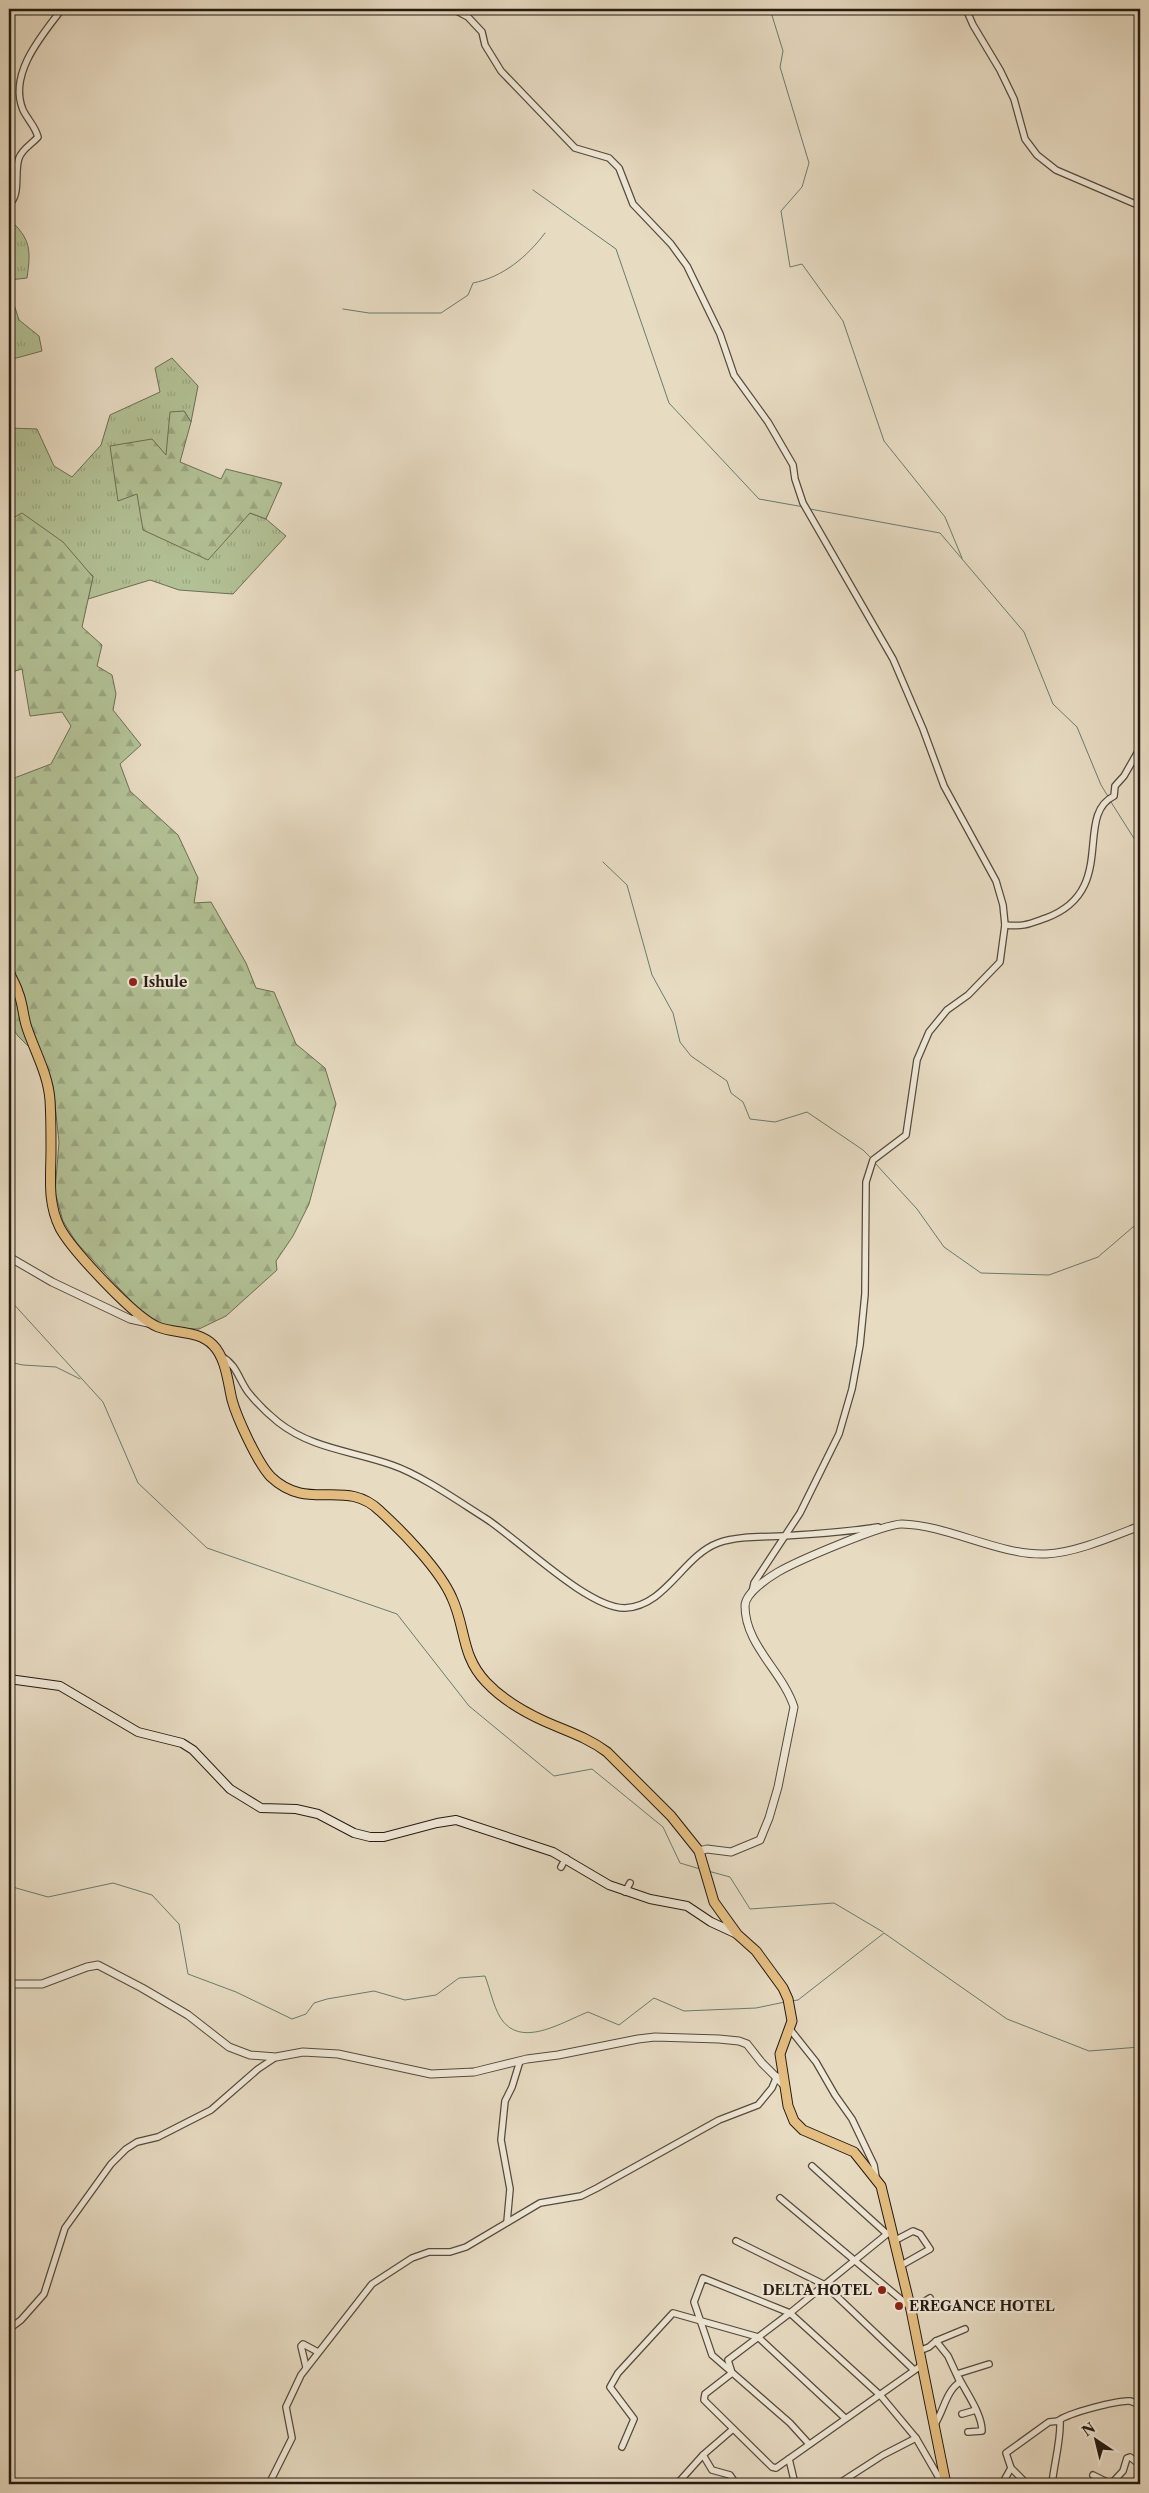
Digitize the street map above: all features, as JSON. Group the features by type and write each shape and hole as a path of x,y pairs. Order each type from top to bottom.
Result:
{"main road":[{"path":"9,972 19,993 26,1026 47,1080 51,1149 50,1194 54,1214 66,1239 131,1309 148,1322 166,1330 203,1336 213,1344 221,1356 233,1404 243,1428 270,1476 291,1491 308,1496 354,1496 367,1500 380,1511 442,1582 452,1597 460,1619 468,1656 487,1683 526,1712 589,1740 607,1752 671,1816 699,1851 714,1902 737,1934 774,1974 788,1999 792,2021 780,2054 788,2106 794,2121 803,2130 854,2152 876,2177 881,2186 889,2232 894,2241 911,2308 919,2350 918,2367 935,2424 944,2484"},
{"path":"9,1679 60,1686 138,1732 182,1743 193,1750 230,1789 261,1808 296,1809 318,1814 354,1833 370,1837 384,1837 447,1820 456,1820 510,1841 553,1852 609,1885 625,1892 687,1906 711,1922 737,1934"}],"street":[{"path":"9,204 14,198 18,159 22,151 38,137 34,126 23,110 20,91 23,70 62,9"},
{"path":"453,9 468,17 482,32 485,45 501,71 575,148 610,158 619,168 633,204 671,244 687,266 720,334 731,360 734,376 768,422 793,465 795,479 803,503 893,659 923,729 944,786 996,881 1003,905 1005,926 1000,962 968,995 947,1010 929,1032 917,1060 906,1135 873,1160 866,1182 865,1294 860,1345 852,1389 839,1434 800,1513 754,1583 751,1594 745,1604 746,1619 756,1642 788,1692 794,1707 774,1807 760,1840 731,1852 707,1849 699,1851"},
{"path":"966,9 1014,99 1025,139 1037,154 1056,170 1140,206"},
{"path":"1005,926 1024,927 1060,913 1087,885 1094,853 1095,818 1104,801 1114,796 1115,786 1124,776 1140,748"},
{"path":"9,1257 52,1282 130,1320 148,1322"},
{"path":"221,1356 231,1361 248,1392 279,1422 322,1446 393,1465 432,1486 486,1519 569,1582 609,1606 626,1608 647,1601 667,1586 691,1561 718,1543 748,1537 850,1532 907,1525 1016,1550 1047,1554 1072,1549 1140,1526"},
{"path":"751,1594 780,1571 889,1526"},
{"path":"561,1867 566,1858"},
{"path":"625,1892 630,1883"},
{"path":"9,1984 42,1984 71,1972 98,1965 188,2015 235,2051 250,2055 276,2057 303,2052 338,2054 354,2056 423,2074 474,2072 520,2061 655,2037 739,2041 747,2044 762,2063 784,2085"},
{"path":"789,2028 820,2068 852,2119 874,2165 876,2177"},
{"path":"9,2329 21,2320 44,2294 65,2228 126,2149 137,2142 158,2136 211,2110 276,2057"},
{"path":"507,2222 510,2189 501,2140 506,2101 520,2061"},
{"path":"269,2484 292,2438 286,2407 306,2367 372,2284 394,2268 421,2254 450,2252 466,2247 540,2203 581,2196 719,2120 758,2105 772,2088 777,2076"},
{"path":"223,2089 229,2094"},
{"path":"732,2373 728,2360 790,2313 889,2232 812,2166"},
{"path":"780,2198 911,2308 930,2298"},
{"path":"894,2241 913,2231 920,2234 930,2249 900,2266"},
{"path":"732,2373 705,2394 704,2400 772,2467 779,2467 918,2367 825,2285 736,2241"},
{"path":"809,2444 790,2423 712,2355 698,2320 694,2302 703,2278 790,2313 880,2396 916,2438 944,2484"},
{"path":"622,2447 634,2419 610,2387 673,2313 758,2337 845,2418"},
{"path":"919,2350 965,2330"},
{"path":"935,2424 941,2414 950,2388 960,2382 948,2356 936,2341"},
{"path":"306,2367 303,2344 318,2352"},
{"path":"957,2375 990,2364"},
{"path":"957,2375 976,2410 982,2432 968,2432"},
{"path":"1027,2484 1011,2468 1006,2453 1049,2422 1058,2422 1064,2416 1108,2404 1130,2401 1140,2408"},
{"path":"962,2414 976,2410"},
{"path":"1052,2484 1056,2447 1061,2437 1060,2421 1058,2422"},
{"path":"677,2484 703,2455 733,2428"},
{"path":"838,2484 883,2455 916,2438"},
{"path":"703,2455 712,2470 730,2475 736,2484"},
{"path":"1093,2474 1111,2484 1123,2470 1127,2458 1130,2457 1140,2463"},
{"path":"789,2459 795,2484"},
{"path":"1002,2484 1011,2468"}],"green space":[{"path":"9,219 22,233 28,246 27,278 9,280"},
{"path":"9,289 19,320 39,336 42,351 9,360"},
{"path":"172,358 198,386 191,422 184,411 167,455 119,500 137,493 250,513 266,519 286,536 233,594 179,590 150,580 88,599 93,576 22,514 9,520 9,428 37,429 54,466 72,477 101,445 110,415 160,392 155,368"},
{"path":"184,411 191,422 180,462 221,479 226,469 282,483 266,519 250,513 208,560 143,530 137,494 118,501 110,446 152,439 166,455 170,412"},
{"path":"22,513 63,542 93,577 82,627 102,645 97,666 112,675 116,694 113,710 141,745 120,764 130,791 178,835 198,878 194,903 211,902 246,963 256,988 274,992 296,1044 325,1068 336,1104 309,1204 293,1236 276,1261 277,1270 226,1316 199,1329 167,1328 147,1318 76,1242 63,1221 55,1192 59,1142 53,1086 46,1064 18,1036 9,1023 13,1002 9,985 16,973 9,963 9,780 51,764 71,726 62,712 30,716 22,669 9,673 9,520"}],"waterway":[{"path":"770,9 783,51 780,67 809,163 802,187 781,211 790,267 802,264 843,321 884,441 945,517 962,558"},
{"path":"533,190 616,249 669,403 759,499 804,507"},
{"path":"343,309 369,313 441,313 468,295 473,283 494,276 514,265 545,233"},
{"path":"810,509 940,533 1024,632 1053,704 1077,727 1101,785 1109,798"},
{"path":"1111,802 1140,848"},
{"path":"603,862 627,885 652,975 673,1013 680,1042 691,1056 727,1081 731,1093 743,1102 750,1119 775,1122 807,1112 863,1150 872,1159"},
{"path":"874,1162 917,1209 944,1247 981,1273 1049,1275 1098,1257 1140,1221"},
{"path":"9,1299 103,1402 138,1483 207,1548 397,1614 469,1706 554,1776 592,1769 663,1827 680,1863 700,1869"},
{"path":"9,1362 23,1365 56,1367 80,1379"},
{"path":"708,1871 730,1877 750,1909 834,1903 883,1932"},
{"path":"9,1886 48,1897 113,1883 152,1895 179,1924 188,1974 236,1992 292,2019 306,2014 314,2003 327,1999 374,1991 405,2000 436,1995 459,1978 485,1976 500,2017 508,2027 519,2032 530,2033 554,2027 588,2012 619,2025 654,1998 684,2011 756,2008 785,2002"},
{"path":"791,2001 798,2000 884,1933 1007,2019 1089,2051 1140,2047"}],"place":[{"name":"Ishule","path":"133,982"},
{"name":"DELTA HOTEL","path":"882,2290"},
{"name":"EREGANCE HOTEL","path":"899,2306"}]}
